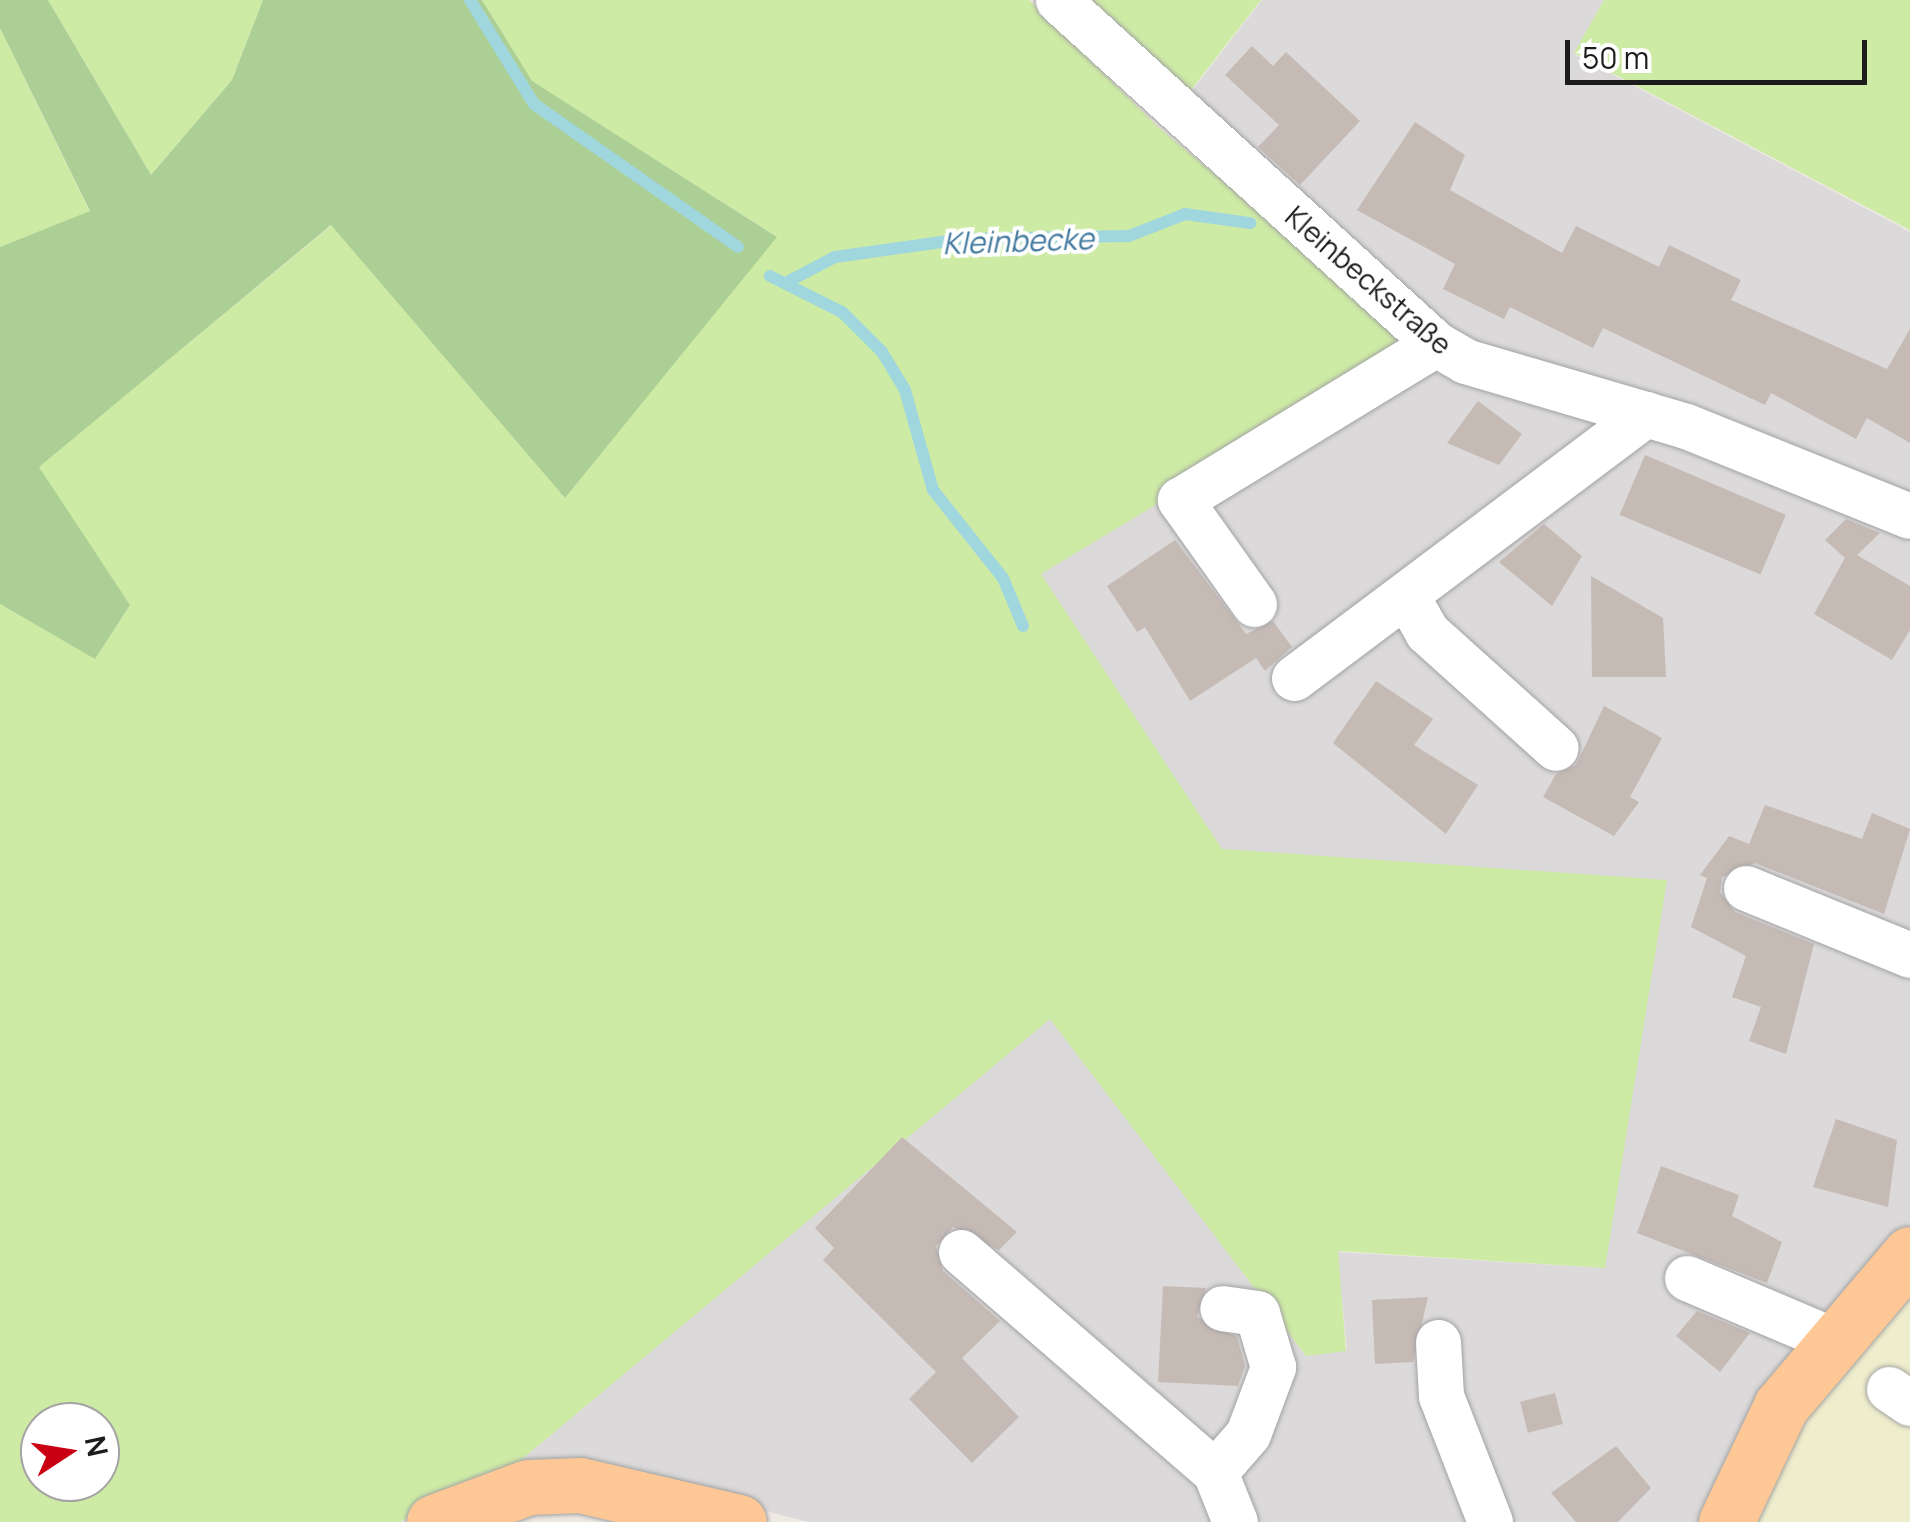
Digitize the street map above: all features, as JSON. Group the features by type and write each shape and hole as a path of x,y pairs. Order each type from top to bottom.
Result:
{"main road":[{"path":"1726,1522 1782,1406 1831,1339 1910,1254"},
{"path":"434,1522 528,1486 739,1522"}],"street":[{"name":"Kleinbeckstraße","path":"1058,0 1436,344 1646,414 1910,516"},
{"path":"1254,604 1180,500 1436,344"},
{"path":"1294,678 1646,414"},
{"path":"1406,595 1426,632 1556,748"},
{"path":"1746,888 1910,955"},
{"path":"961,1252 1215,1472 1234,1522"},
{"path":"1687,1278 1831,1339"},
{"path":"1215,1472 1248,1434 1273,1366 1256,1313 1222,1308"},
{"path":"1438,1342 1441,1396 1490,1522"}],"shaded area":[{"path":"1262,0 1604,0 1574,54 1910,232 1910,498 1477,349 1184,101"},
{"path":"1447,357 1910,526 1910,1231 1706,1522 809,1522 687,1491 509,1470 1050,1018 1306,1356 1347,1350 1337,1252 1605,1268 1221,849 1040,574 1194,481"}],"green space":[{"path":"0,0 48,0 151,175 232,80 263,0 482,0 532,81 777,237 565,498 331,225 39,467 130,605 95,659 0,604 0,247 90,211 0,28"},
{"path":"48,0 263,0 232,80 151,175"},
{"path":"482,0 1029,0 1158,127 1421,345 1041,574 1222,849 1667,880 1605,1268 1338,1251 1346,1351 1306,1356 1050,1019 509,1470 400,1522 0,1522 0,604 95,658 130,605 38,467 332,225 565,498 776,236 531,81"},
{"path":"1082,0 1261,0 1184,99"},
{"path":"1604,0 1910,0 1910,230 1574,53"},
{"path":"0,28 90,212 0,247"},
{"path":"1910,1280 1910,1522 1752,1522 1802,1414"}],"building":[{"path":"1252,46 1273,66 1286,52 1360,121 1300,185 1258,147 1279,125 1225,75"},
{"path":"1415,122 1465,155 1450,190 1562,253 1576,226 1659,267 1669,245 1741,280 1731,300 1887,369 1910,329 1910,443 1867,418 1856,439 1771,393 1765,405 1603,328 1593,348 1510,307 1504,319 1443,289 1455,264 1357,210"},
{"path":"1478,401 1522,434 1499,465 1447,443"},
{"path":"1645,455 1786,515 1760,575 1620,515"},
{"path":"1846,519 1880,533 1857,555 1910,586 1910,630 1892,660 1814,614 1845,558 1825,540"},
{"path":"1544,524 1582,556 1552,606 1499,562"},
{"path":"1175,540 1246,634 1273,621 1292,647 1265,671 1256,658 1190,701 1145,627 1137,632 1107,586"},
{"path":"1591,576 1663,618 1666,677 1592,677"},
{"path":"1376,681 1433,719 1414,745 1478,785 1446,834 1333,743"},
{"path":"1604,706 1662,738 1630,797 1639,802 1614,836 1543,797 1556,774 1576,765"},
{"path":"1765,805 1862,839 1872,813 1910,829 1884,914 1755,863 1722,877 1720,892 1735,912 1814,944 1786,1054 1749,1041 1761,1007 1732,997 1746,956 1691,927 1707,878 1700,875 1729,836 1749,844"},
{"path":"1836,1119 1897,1140 1888,1207 1813,1187"},
{"path":"902,1137 1017,1232 999,1250 953,1227 936,1246 943,1271 1000,1321 962,1358 1019,1417 972,1463 909,1399 936,1372 823,1260 834,1248 815,1228"},
{"path":"1661,1166 1739,1195 1732,1216 1782,1242 1767,1283 1637,1233"},
{"path":"1163,1286 1206,1288 1197,1317 1237,1337 1245,1366 1238,1386 1158,1382"},
{"path":"1428,1297 1413,1362 1375,1364 1372,1300"},
{"path":"1697,1311 1750,1333 1720,1372 1676,1336"},
{"path":"1555,1393 1563,1424 1528,1433 1520,1402"},
{"path":"1616,1446 1651,1488 1618,1522 1576,1522 1551,1493"}],"waterway":[{"name":"Kleinbecke","path":"470,0 534,104 738,247"},
{"name":"Kleinbecke","path":"789,281 835,257 963,239 1129,236 1185,214 1250,223"},
{"name":"Kleinbecke","path":"770,276 842,312 882,352 905,390 933,490 1003,578 1023,626"}]}
